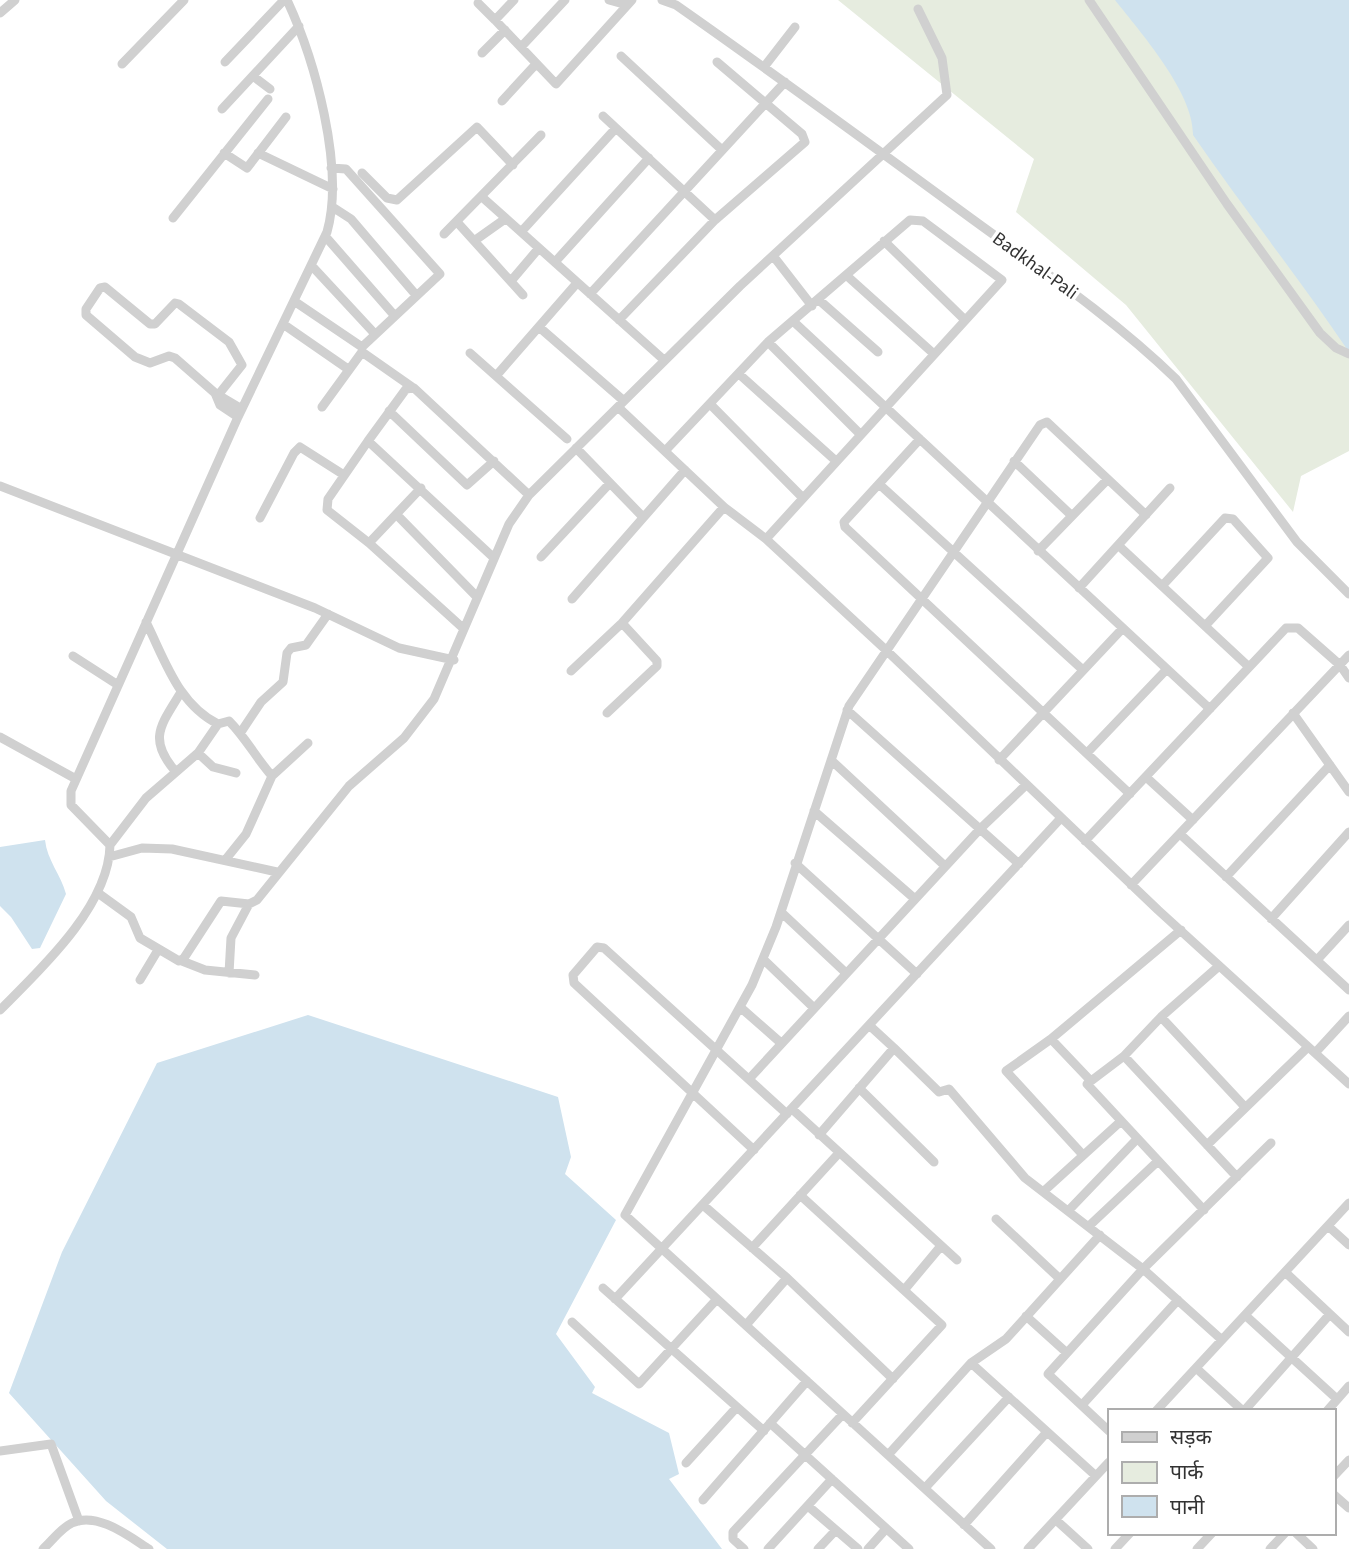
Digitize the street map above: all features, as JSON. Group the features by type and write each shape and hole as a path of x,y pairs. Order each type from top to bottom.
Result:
{"street":[{"path":"0,13 15,0"},
{"path":"122,64 184,0"},
{"path":"110,845 71,805 69,797 174,556 325,236 334,208 331,168 316,78 299,26 285,0 225,62"},
{"path":"495,19 514,0"},
{"path":"522,46 565,0"},
{"path":"609,0 629,3"},
{"name":"Badkhal-Pali","path":"663,0 676,5 785,82 1083,300 1153,357 1176,379 1297,542 1349,594"},
{"path":"1089,0 1227,204 1320,333 1336,348 1349,354"},
{"path":"478,3 522,46 551,80 559,83 629,3"},
{"path":"182,961 221,901 249,904 257,900 276,872 349,786 404,738 434,699 454,660 464,629 509,524 530,495 664,360 947,95 942,58 918,9"},
{"path":"222,109 299,26"},
{"path":"764,67 795,27"},
{"path":"482,53 505,30"},
{"path":"621,56 722,150"},
{"path":"619,320 715,220 805,142 802,134 717,62"},
{"path":"502,101 536,64"},
{"path":"173,218 269,94 253,76"},
{"path":"590,294 785,82"},
{"path":"603,116 715,220"},
{"path":"224,153 247,168 286,117"},
{"path":"362,173 387,198 397,200 477,127 513,165"},
{"path":"521,232 616,128"},
{"path":"444,234 541,135"},
{"path":"258,153 333,189"},
{"path":"555,262 649,158"},
{"path":"294,301 362,347 440,274 346,169 331,168"},
{"path":"482,197 664,360"},
{"path":"334,208 351,219 416,295"},
{"path":"666,451 768,342 816,303 884,241 916,218 1002,280 766,539"},
{"path":"474,241 505,219"},
{"path":"457,222 523,295"},
{"path":"325,236 394,315"},
{"path":"884,241 965,320"},
{"path":"511,281 539,248"},
{"path":"774,257 816,303 878,352"},
{"path":"311,265 375,334"},
{"path":"846,275 934,354"},
{"path":"496,376 577,283"},
{"path":"217,393 242,365 229,342 179,304 175,303 155,324 150,324 105,287 100,288 86,309 86,315 142,362 174,358 217,393 220,405 240,413"},
{"path":"794,322 1210,709"},
{"path":"283,324 348,369"},
{"path":"540,327 724,507 766,539 1132,885 1349,1084"},
{"path":"768,342 860,434"},
{"path":"322,407 362,352 412,387 530,495"},
{"path":"470,353 567,439"},
{"path":"738,374 836,461"},
{"path":"412,387 406,389 344,475 328,499 327,510 369,542 464,629"},
{"path":"710,404 802,497"},
{"path":"389,411 467,485 494,461"},
{"path":"991,1549 625,1215 740,1007 763,959 848,710 951,552 1040,425 1047,422 1146,515"},
{"path":"920,439 844,522 845,527 1130,794"},
{"path":"368,441 494,558"},
{"path":"260,518 294,453 300,447 344,475"},
{"path":"576,449 642,516"},
{"path":"1014,461 1071,514"},
{"path":"572,598 685,470"},
{"path":"1038,551 1071,514 1107,480"},
{"path":"541,557 610,483"},
{"path":"879,484 1083,670"},
{"path":"0,486 328,614 399,648 454,660"},
{"path":"369,542 421,488"},
{"path":"1079,588 1170,488"},
{"path":"572,671 622,623 724,507"},
{"path":"397,515 477,597"},
{"path":"1162,586 1225,518 1233,519 1268,558 1205,626"},
{"path":"1118,545 1249,667"},
{"path":"241,732 261,702 284,682 287,653 291,648 306,645 328,614"},
{"path":"146,622 181,692 195,708 218,724"},
{"path":"607,713 657,666 657,661 622,623"},
{"path":"999,760 1123,628"},
{"path":"1085,841 1286,628 1298,628 1340,665 1349,678"},
{"path":"1132,885 1349,655"},
{"path":"73,656 118,685"},
{"path":"1087,753 1167,669"},
{"path":"176,772 163,757 159,736 163,721 181,692"},
{"path":"848,710 1019,864"},
{"path":"1293,713 1349,792"},
{"path":"0,1010 42,968 98,893 110,845 146,798 198,753 218,724 229,722 241,732 252,754 272,776"},
{"path":"0,737 76,779"},
{"path":"226,859 246,834 272,776 307,743"},
{"path":"198,753 214,767 236,774"},
{"path":"831,760 946,866"},
{"path":"1226,877 1330,765"},
{"path":"1146,777 1193,820"},
{"path":"749,1079 980,829 1026,785"},
{"path":"814,811 915,900"},
{"path":"615,1299 1061,818"},
{"path":"1271,919 1349,832"},
{"path":"1180,834 1349,990"},
{"path":"109,857 142,848 172,849 276,872"},
{"path":"795,863 917,974"},
{"path":"98,893 131,918 136,934 176,961 205,970 255,975"},
{"path":"229,973 231,937 249,904"},
{"path":"781,912 846,973"},
{"path":"1317,960 1349,925"},
{"path":"1083,1155 1006,1071 1051,1039 1181,930"},
{"path":"754,1150 574,982 572,975 597,947 604,948 749,1079 819,1135 957,1260"},
{"path":"141,980 158,950"},
{"path":"763,959 814,1008"},
{"path":"1204,1210 1088,1087 1089,1079 1124,1056 1161,1017 1219,966"},
{"path":"740,1007 781,1044"},
{"path":"1208,1145 1245,1107 1349,1016"},
{"path":"1161,1017 1245,1107"},
{"path":"869,1025 939,1091 949,1089 1025,1178 1143,1269 1222,1340"},
{"path":"1051,1039 1089,1079"},
{"path":"819,1135 894,1048"},
{"path":"1124,1056 1237,1177"},
{"path":"859,1088 934,1162"},
{"path":"1044,1191 1120,1122"},
{"path":"1069,1210 1137,1139"},
{"path":"1108,1430 1048,1374 1143,1269 1271,1143"},
{"path":"752,1248 838,1154"},
{"path":"1089,1226 1158,1161"},
{"path":"800,1195 942,1325 852,1423"},
{"path":"1160,1409 1349,1203"},
{"path":"703,1205 787,1278 893,1379"},
{"path":"996,1219 1060,1279"},
{"path":"1328,1226 1349,1245"},
{"path":"888,1455 971,1363 1006,1339 1100,1235"},
{"path":"905,1289 941,1245"},
{"path":"1285,1272 1349,1332"},
{"path":"746,1325 787,1278"},
{"path":"603,1288 737,1407 807,1454 885,1530 909,1549"},
{"path":"572,1322 639,1384 717,1299"},
{"path":"1082,1405 1178,1300"},
{"path":"1245,1409 1330,1314"},
{"path":"1245,1315 1337,1399"},
{"path":"1027,1316 1067,1353"},
{"path":"971,1363 1096,1476"},
{"path":"1196,1368 1241,1409"},
{"path":"703,1500 807,1381"},
{"path":"1329,1409 1349,1386"},
{"path":"925,1488 1009,1397"},
{"path":"686,1463 737,1407"},
{"path":"744,1549 733,1539 733,1532 843,1414"},
{"path":"964,1525 1047,1432"},
{"path":"0,1451 51,1444 79,1521"},
{"path":"1335,1476 1349,1460"},
{"path":"1028,1549 1108,1463"},
{"path":"768,1549 832,1479"},
{"path":"1335,1496 1349,1508"},
{"path":"808,1506 858,1549"},
{"path":"1056,1520 1088,1549"},
{"path":"43,1549 68,1525 79,1521 109,1526 149,1549"},
{"path":"818,1549 836,1530"},
{"path":"868,1549 885,1530"},
{"path":"1115,1549 1128,1535"},
{"path":"1197,1549 1210,1535"},
{"path":"1270,1549 1282,1535"},
{"path":"1298,1535 1313,1549"}],"green space":[{"path":"838,0 1349,0 1349,451 1301,476 1293,512 1126,305 1016,212 1034,159"}],"water":[{"path":"1115,0 1349,0 1349,352 1193,135 1191,118 1176,83"},
{"path":"45,840 48,854 66,894 40,948 32,949 11,917 0,906 0,847"},
{"path":"308,1015 558,1097 571,1157 565,1174 616,1220 556,1334 595,1387 592,1393 669,1433 679,1474 669,1479 722,1549 167,1549 106,1501 9,1393 62,1252 157,1063"}]}
